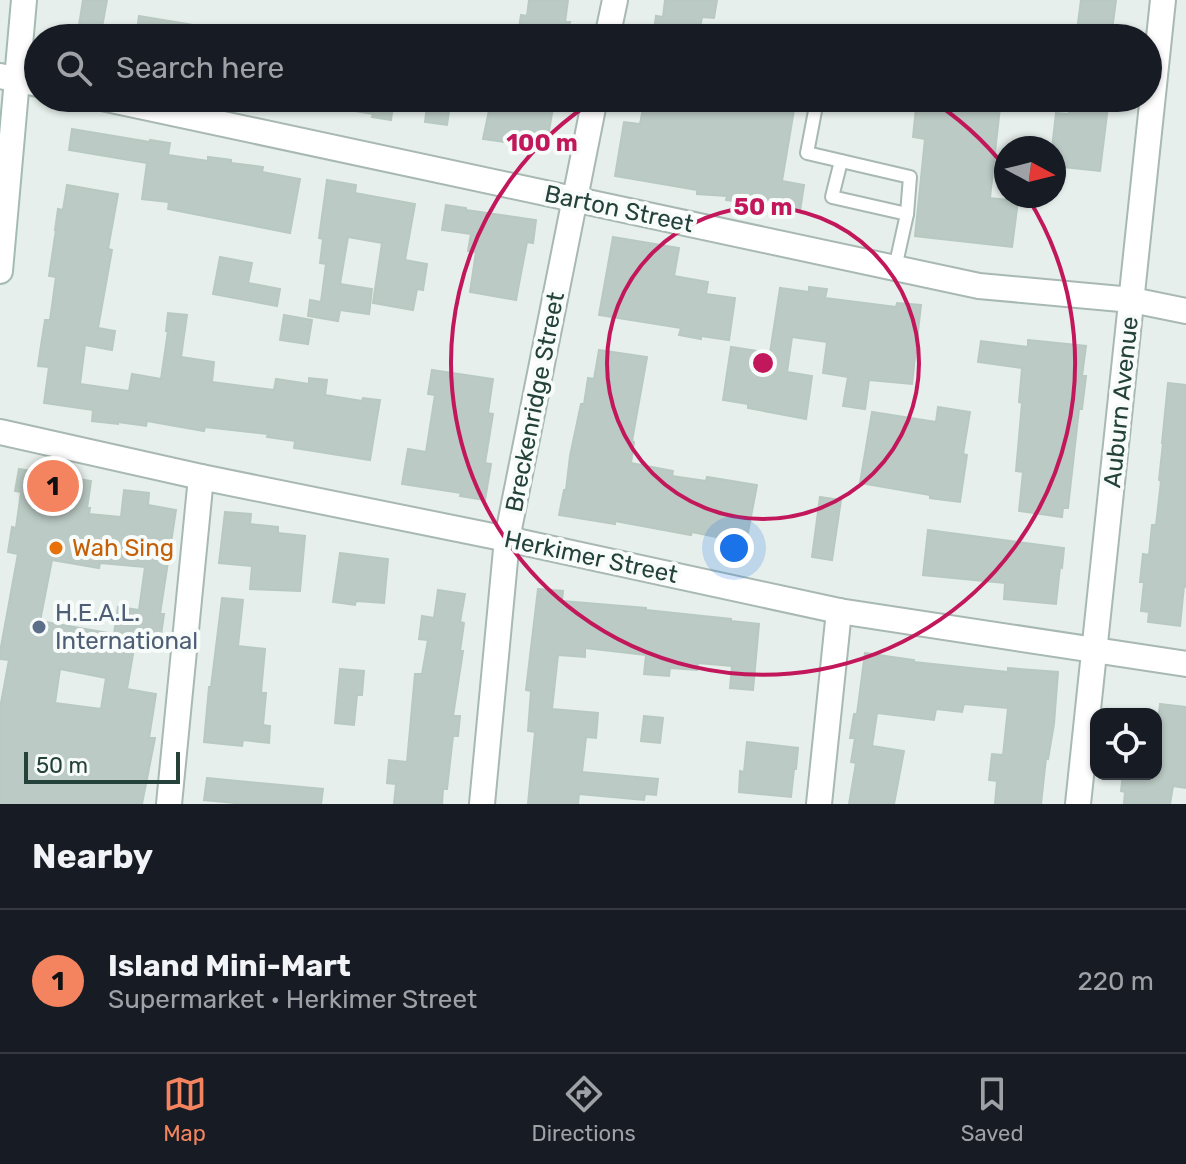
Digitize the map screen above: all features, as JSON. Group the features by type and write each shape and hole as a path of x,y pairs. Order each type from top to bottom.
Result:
{"street":[{"path":"0,271 24,0"},
{"path":"610,24 615,0"},
{"name":"Auburn Avenue","path":"1161,24 1163,0"},
{"name":"Barton Street","path":"167,112 979,286 1132,300 1186,311"},
{"name":"Breckenridge Street","path":"482,804 507,539 592,112"},
{"name":"Auburn Avenue","path":"1078,804 1151,112"},
{"name":"Herkimer Street","path":"0,432 839,611 1186,664"},
{"path":"169,804 201,477"},
{"path":"819,804 839,611"}],"lane":[{"path":"813,112 807,153 910,177 907,214 895,268"},
{"path":"841,161 832,197 907,214"}],"building":[{"path":"83,0 107,0 103,24 79,24"},
{"path":"529,0 568,0 565,22 570,24 520,24 521,15 527,16"},
{"path":"665,0 717,0 714,18 702,17 701,24 655,24 656,16 663,17"},
{"path":"1081,0 1116,0 1113,24 1078,24"},
{"path":"139,16 188,24 138,24"},
{"path":"361,112 392,112 391,120 372,117 373,114"},
{"path":"426,112 449,112 447,125 425,122"},
{"path":"489,112 552,112 546,148 483,139"},
{"path":"642,112 794,112 782,181 804,185 800,211 726,200 727,196 697,194 697,190 615,176 624,122 640,124"},
{"path":"916,112 999,112 997,136 994,136 990,198 994,198 994,208 1017,208 1012,247 915,236 925,139 913,137"},
{"path":"1107,112 1100,171 1066,167 1066,136 1053,136 1056,113"},
{"path":"72,129 170,143 168,155 208,161 208,157 231,160 231,163 263,167 262,172 300,179 290,233 168,209 169,202 142,199 147,163 69,150"},
{"path":"327,180 356,185 355,193 415,204 405,260 427,264 423,290 417,289 413,310 373,303 382,243 348,237 340,284 372,289 369,314 340,310 338,321 308,316 310,300 321,302 326,264 320,263 323,239 319,238"},
{"path":"67,185 118,194 98,328 115,331 112,350 85,345 80,384 129,391 132,374 161,379 168,313 187,315 181,357 214,362 212,382 274,390 276,379 309,384 309,378 327,380 325,395 362,401 363,398 380,400 370,460 294,448 295,441 267,437 268,434 205,427 204,431 147,421 146,426 92,421 93,410 44,403 49,367 38,366 45,320 50,320 56,277 49,276 58,209 63,210"},
{"path":"446,205 536,220 533,243 527,242 516,300 470,292 476,252 468,251 471,234 442,230"},
{"path":"613,237 679,248 674,276 708,282 706,294 735,298 729,340 679,335 681,328 599,315"},
{"path":"220,257 252,263 248,283 280,289 277,306 213,294"},
{"path":"809,287 827,289 825,298 896,307 897,303 921,305 912,384 869,380 865,409 843,406 848,377 823,373 827,342 792,337 787,372 812,376 806,419 723,400 731,347 770,353 780,288 809,292"},
{"path":"284,315 312,320 308,344 280,340"},
{"path":"1028,340 1086,346 1082,409 1079,409 1068,508 1063,508 1062,517 1019,511 1023,472 1016,471 1022,368 978,362 981,341 1028,347"},
{"path":"599,350 647,357 631,463 673,471 672,476 706,481 707,477 757,485 746,543 692,532 691,535 615,521 615,524 559,515 581,404 584,404 588,378 594,379"},
{"path":"432,370 493,379 488,413 493,414 485,463 491,464 485,500 402,484 408,449 426,452 435,395 428,394"},
{"path":"1168,383 1186,385 1186,587 1180,626 1148,622 1149,612 1141,611 1143,554 1149,555 1152,525 1156,525"},
{"path":"938,407 970,412 960,502 860,483 872,412 936,422"},
{"path":"19,469 91,481 89,514 121,517 124,490 149,493 148,505 176,510 160,614 164,614 161,635 137,631 127,689 156,694 149,738 155,738 142,804 0,804 0,708 9,660 0,659 0,652 18,554 8,552 12,527 16,528 21,492 15,491","holes":["52,560 99,568 100,563 145,567 139,610 118,607 114,634 40,621","60,669 106,678 101,709 55,703"]},
{"path":"820,497 841,500 832,560 812,557"},
{"path":"225,512 251,514 250,524 278,527 278,533 305,536 300,591 250,589 252,566 219,563"},
{"path":"928,530 1064,548 1056,604 1004,599 1005,583 923,575"},
{"path":"340,553 388,559 384,603 356,601 355,605 333,602"},
{"path":"538,589 563,591 562,601 646,608 759,624 753,690 730,688 732,666 698,663 697,670 670,668 669,676 644,674 646,655 585,648 585,657 558,655 552,709 598,713 596,738 586,737 582,772 658,779 656,795 645,794 644,800 579,794 578,804 528,804 535,732 528,731 531,691 526,690"},
{"path":"438,590 465,594 460,622 464,623 460,651 463,651 453,716 460,716 458,736 453,736 447,789 443,789 442,804 394,804 396,784 387,783 389,760 407,762 415,674 422,674 428,640 419,639 422,616 434,618"},
{"path":"222,598 243,600 238,646 265,649 261,693 266,693 263,725 270,726 269,743 243,740 242,746 204,742"},
{"path":"865,653 914,662 1008,672 1008,668 1058,672 1054,724 1046,758 1041,804 995,804 997,781 989,780 992,754 1003,755 1008,708 964,704 962,712 936,709 934,720 877,713 872,746 904,751 894,804 849,804 856,763 851,762 855,738 850,738 854,714 857,714"},
{"path":"340,669 364,671 362,695 357,695 354,725 335,723"},
{"path":"1160,704 1186,707 1186,788 1173,786 1170,804 1124,803 1122,780 1162,780 1162,708"},
{"path":"644,716 663,718 660,743 641,741"},
{"path":"747,742 798,748 791,797 739,792"},
{"path":"207,778 323,789 321,804 245,804 204,800"}],"place":[{"name":"Island Mini-Mart","path":"53,486"},
{"name":"Wah Sing","path":"56,548"},
{"name":"H.E.A.L. International","path":"39,627"}]}
